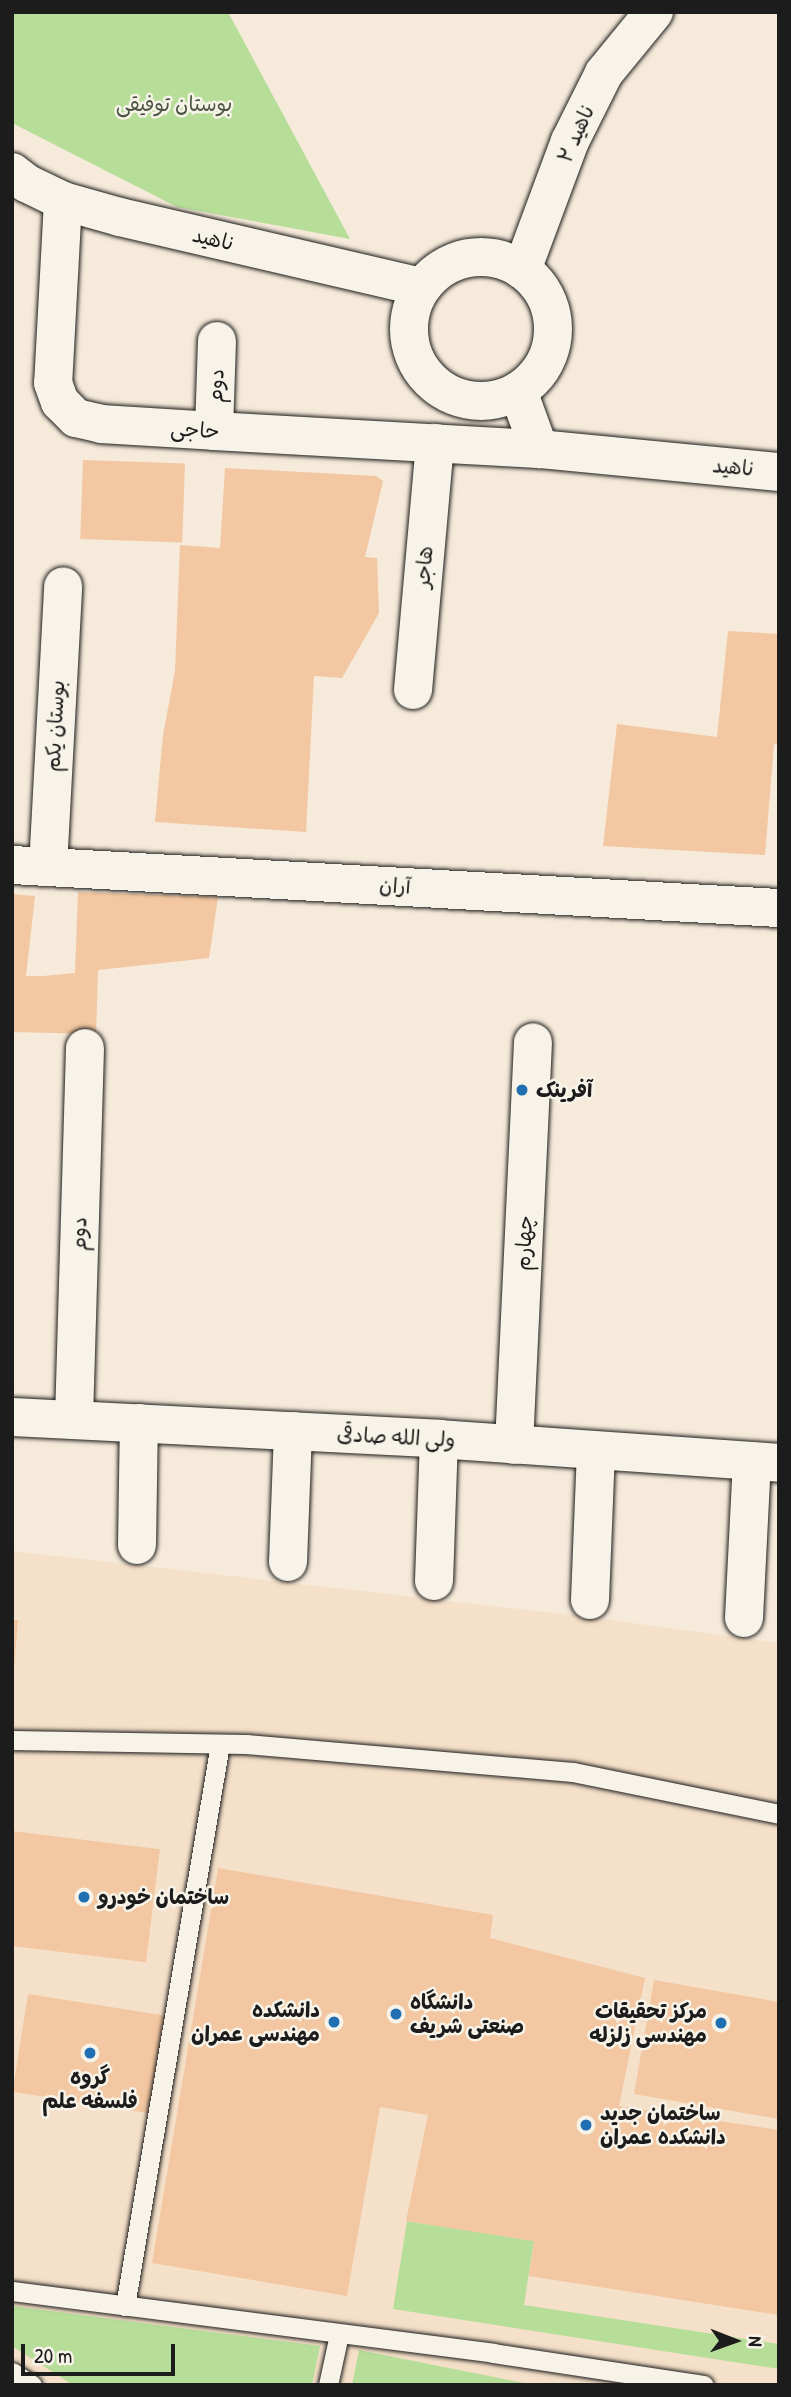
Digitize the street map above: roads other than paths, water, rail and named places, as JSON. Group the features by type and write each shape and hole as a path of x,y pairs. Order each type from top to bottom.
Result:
{"street":[{"name":"ناهید ۲","path":"522,270 570,141 604,73 654,12"},
{"name":"ناهید","path":"12,172 26,183 63,201 120,218 422,287"},
{"name":"حاجی","path":"63,201 52,383 60,402 76,418 101,424 540,449"},
{"path":"480,256 502,260 522,270 540,286 550,307 552,332 548,355 536,376 517,391 494,400 470,400 447,392 428,377 414,357 409,333 412,309 422,287 437,271 458,260 480,256"},
{"name":"دوم","path":"214,431 217,341"},
{"path":"517,391 540,449"},
{"name":"هاجر","path":"413,690 435,443"},
{"name":"ناهید","path":"540,449 779,471"},
{"name":"بوستان یکم","path":"30,866 64,586"},
{"name":"آران","path":"30,866 779,908"},
{"name":"چهارم","path":"514,1445 533,1042"},
{"name":"دوم","path":"74,1419 85,1048"},
{"name":"ولی الله صادقی","path":"12,1417 439,1439 765,1462"},
{"path":"137,1545 139,1423"},
{"path":"288,1562 293,1431"},
{"path":"434,1581 439,1439"},
{"path":"590,1600 596,1451"},
{"path":"744,1618 765,1462"}],"lane":[{"path":"12,1740 220,1744 573,1772 779,1814"},
{"path":"125,2306 220,1744"},
{"path":"12,2291 704,2385"},
{"path":"328,2385 339,2334"},
{"path":"12,2372 32,2385"}],"place":[{"name":"آفرینک","path":"522,1090"},
{"name":"ساختمان خودرو","path":"84,1897"},
{"name":"دانشگاه صنعتی شریف","path":"396,2014"},
{"name":"دانشکده مهندسی عمران","path":"334,2022"},
{"name":"مرکز تحقیقات مهندسی زلزله","path":"721,2023"},
{"name":"گروه فلسفه علم","path":"90,2053"},
{"name":"ساختمان جدید دانشکده عمران","path":"586,2125"}],"park label":[{"name":"بوستان توفیقی","path":"174,104"}]}
